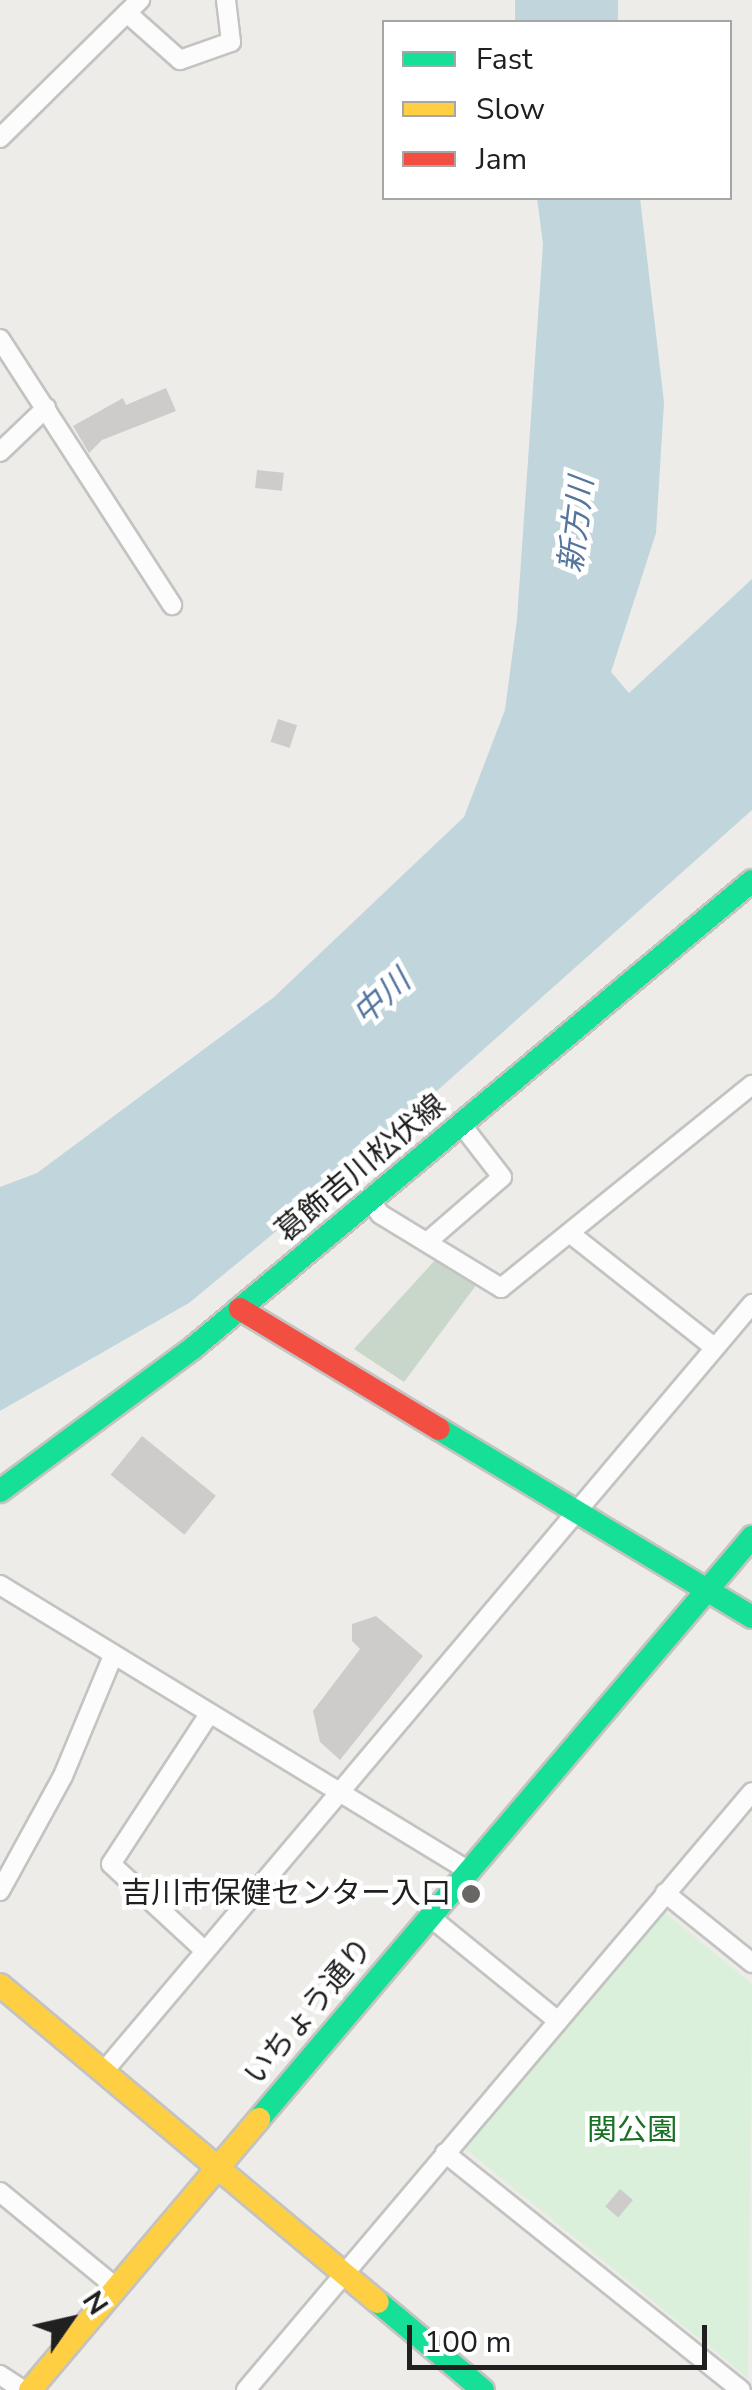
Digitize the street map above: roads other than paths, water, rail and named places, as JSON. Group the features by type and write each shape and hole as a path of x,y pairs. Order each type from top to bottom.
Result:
{"street":[{"path":"0,138 134,7 180,60 231,42 226,0"},
{"path":"0,338 172,605"},
{"path":"0,452 46,408"},
{"name":"葛飾吉川松伏線","path":"0,1491 240,1309 752,881"},
{"path":"370,1200 426,1242 501,1288 748,1096"},
{"path":"426,1242 502,1178 461,1124"},
{"path":"572,1235 714,1348"},
{"path":"105,2070 752,1304"},
{"path":"240,1309 576,1515 752,1617"},
{"name":"いちょう通り","path":"26,2390 117,2288 752,1537"},
{"path":"0,1585 112,1658 469,1871"},
{"path":"0,1890 63,1776 112,1658"},
{"path":"205,1951 111,1864 209,1714"},
{"path":"246,2390 665,1893 749,1800"},
{"path":"665,1893 752,1963"},
{"path":"430,1917 558,2020"},
{"path":"0,1985 483,2390"},
{"path":"446,2153 741,2390"},
{"path":"0,2192 117,2288"},
{"path":"0,2376 26,2390"}],"water":[{"path":"515,0 618,0 618,20 515,20"},
{"path":"537,200 640,200 664,402 656,533 611,672 629,693 752,579 752,810 320,1195 189,1303 0,1411 0,1187 37,1173 273,998 464,817 505,710 517,619 543,244"}],"place":[{"name":"吉川市保健センター入口","path":"471,1894"}],"water label":[{"name":"新方川","path":"577,525"},
{"name":"中川","path":"382,998"}],"park label":[{"name":"関公園","path":"632,2131"}]}
